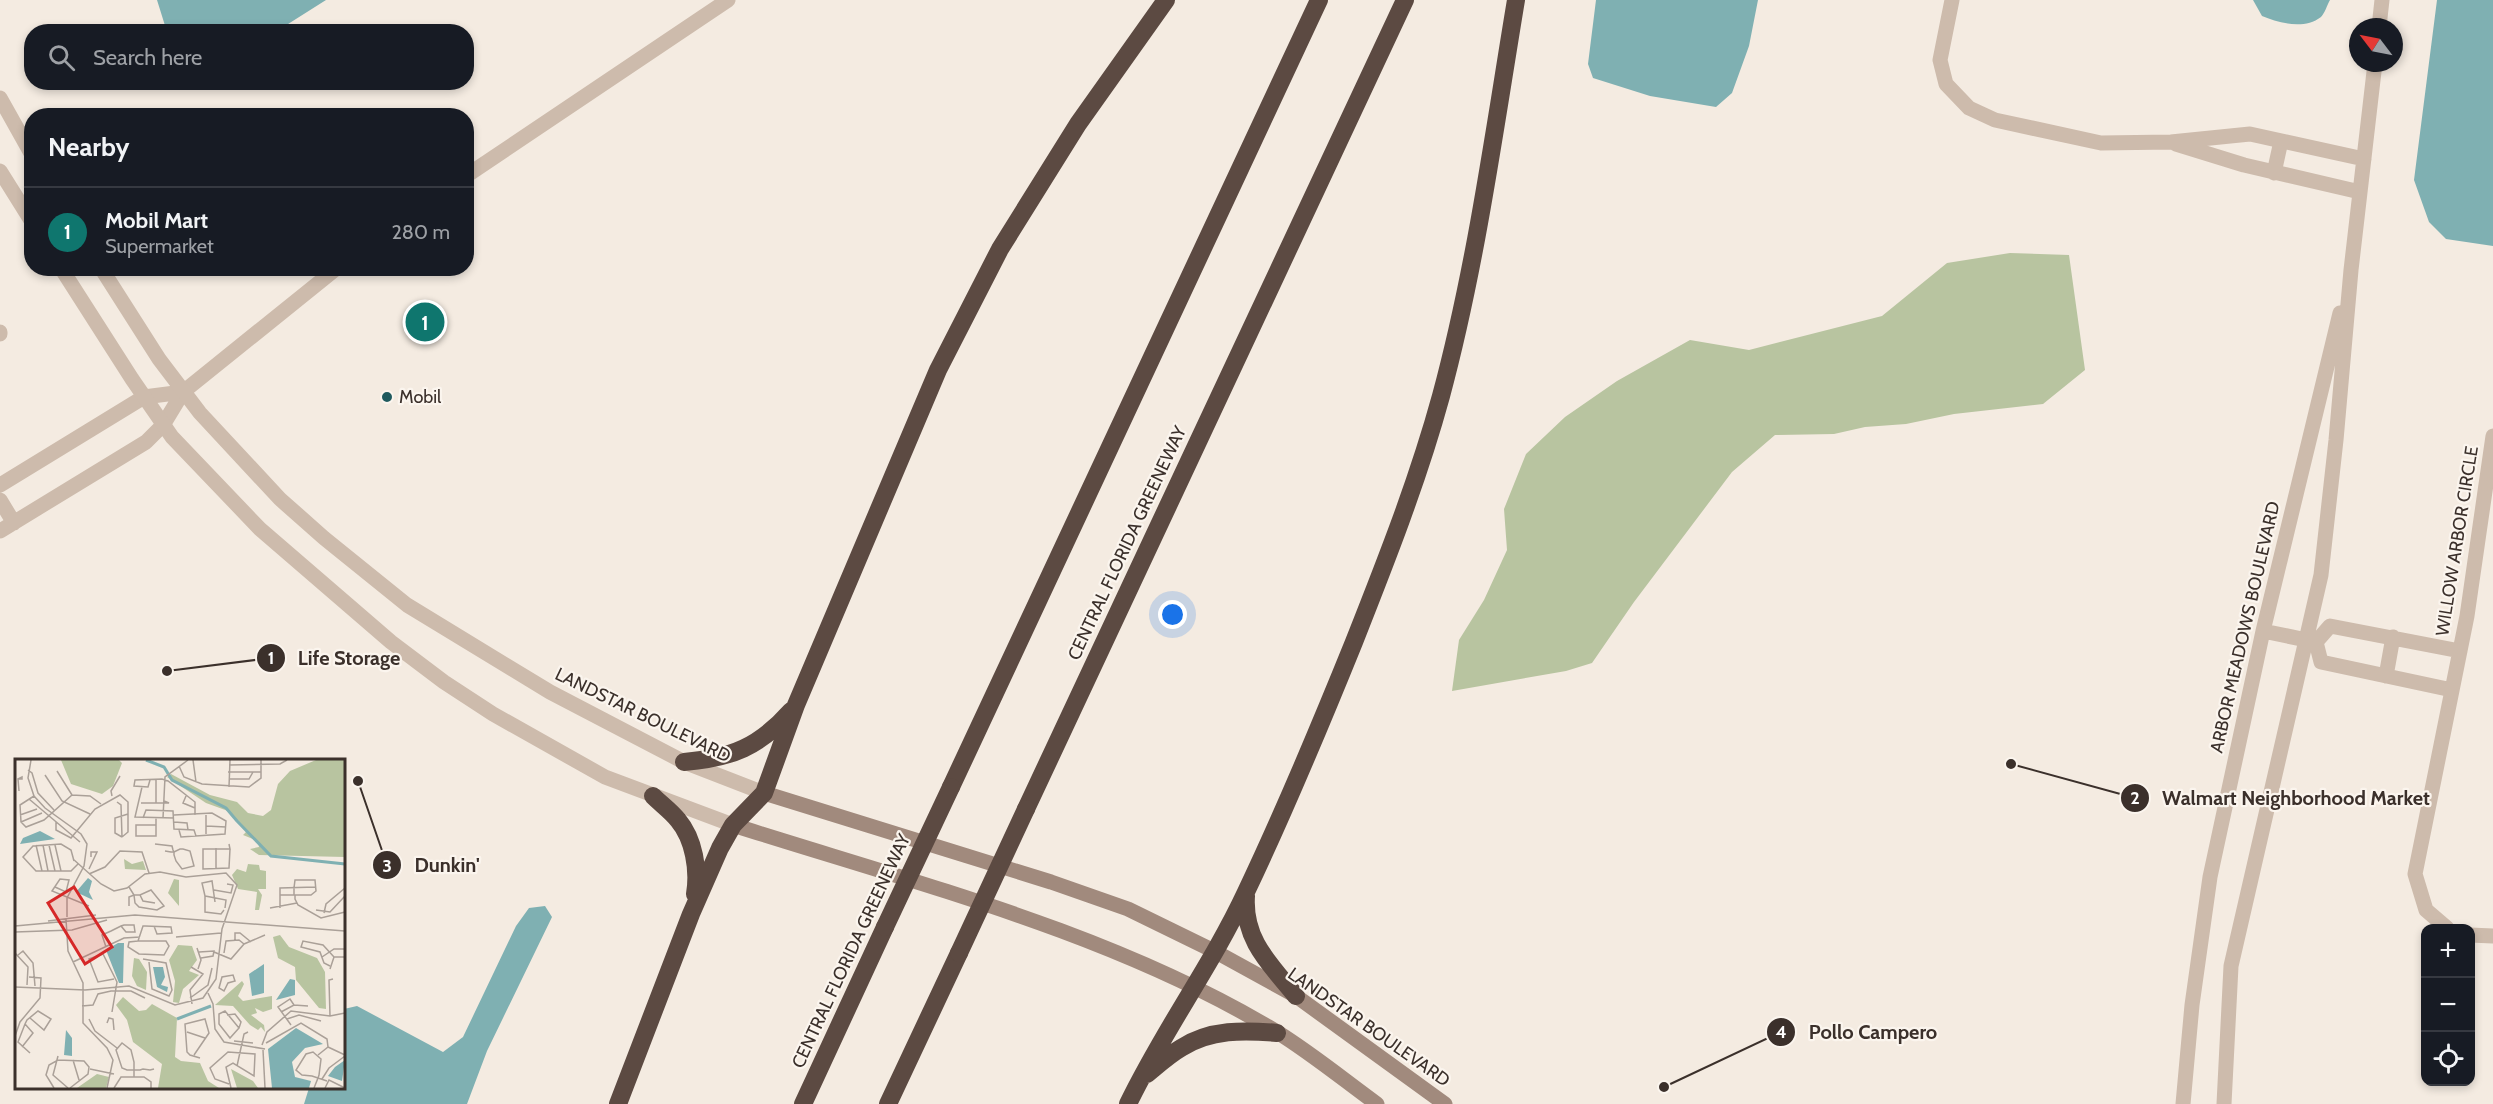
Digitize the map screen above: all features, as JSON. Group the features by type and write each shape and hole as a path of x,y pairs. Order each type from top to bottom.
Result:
{"highway":[{"path":"618,1104 691,914 733,825 764,793 796,705 938,370 1000,249 1078,124 1166,0"},
{"name":"CENTRAL FLORIDA GREENEWAY","path":"803,1104 1319,0"},
{"name":"CENTRAL FLORIDA GREENEWAY","path":"888,1104 1405,0"},
{"path":"1128,1104 1192,987 1216,952 1247,891 1322,721 1393,545 1441,396 1472,259 1516,0"},
{"path":"684,762 713,759 745,749 774,729 796,705"},
{"path":"653,796 679,821 689,839 695,860 697,882 691,914"},
{"path":"1247,891 1245,915 1251,936 1264,957 1296,996"},
{"path":"1139,1081 1181,1047 1196,1040 1244,1030 1277,1033"}],"main road":[{"name":"LANDSTAR BOULEVARD","path":"764,793 1052,882 1128,909 1216,952 1296,996 1445,1104"},
{"path":"733,825 1105,946 1192,987 1277,1033 1377,1104"}],"street":[{"path":"474,171 729,0"},
{"path":"1952,0 1940,60 1946,84 1969,108 1995,120 2101,143 2170,142 2250,134 2364,159"},
{"path":"2380,18 2382,0"},
{"name":"ARBOR MEADOWS BOULEVARD","path":"2224,1104 2231,966 2311,641 2321,575 2351,270 2374,72"},
{"path":"0,98 24,141"},
{"path":"2274,173 2281,141"},
{"path":"2170,142 2274,173 2360,192"},
{"path":"0,171 24,209"},
{"name":"ARBOR MEADOWS BOULEVARD","path":"2183,1104 2192,1005 2210,877 2298,480 2351,270"},
{"path":"66,276 163,424 260,529 391,642 444,682 493,714 605,777 733,825"},
{"name":"LANDSTAR BOULEVARD","path":"106,276 183,392 280,499 407,605 550,692 684,762 764,793"},
{"path":"0,531 146,442 163,424 183,392 327,276"},
{"path":"0,485 144,397 183,392"},
{"name":"WILLOW ARBOR CIRCLE","path":"2452,690 2493,436"},
{"path":"0,500 14,523"},
{"path":"2311,641 2330,626 2460,651"},
{"path":"2263,631 2311,641"},
{"path":"2386,676 2393,637"},
{"path":"2311,641 2321,662 2452,690 2415,874 2426,910 2442,924"},
{"path":"2475,935 2493,936"}],"green space":[{"path":"2010,253 2069,255 2085,370 2043,404 1954,414 1906,424 1865,427 1834,434 1775,435 1732,472 1634,602 1592,663 1566,671 1452,691 1459,640 1484,600 1507,550 1504,509 1526,454 1565,417 1617,381 1690,340 1749,350 1882,316 1947,263"}],"water":[{"path":"157,0 326,0 288,24 164,24"},
{"path":"1596,0 1758,0 1749,46 1732,93 1716,107 1650,96 1593,78 1588,64"},
{"path":"2253,0 2330,0 2321,17 2307,23 2292,24 2262,16"},
{"path":"2437,0 2493,0 2493,246 2446,239 2429,222 2414,180"},
{"path":"545,906 552,917 487,1051 467,1104 304,1104 309,1089 345,1089 345,1009 357,1006 443,1052 463,1037 516,926 529,908"}],"place":[{"name":"Mobil Mart","path":"425,322"},
{"name":"Mobil","path":"387,397"},
{"name":"Life Storage","path":"167,671"},
{"name":"Walmart Neighborhood Market","path":"2011,764"},
{"name":"Dunkin'","path":"358,781"},
{"name":"Pollo Campero","path":"1664,1087"}]}
